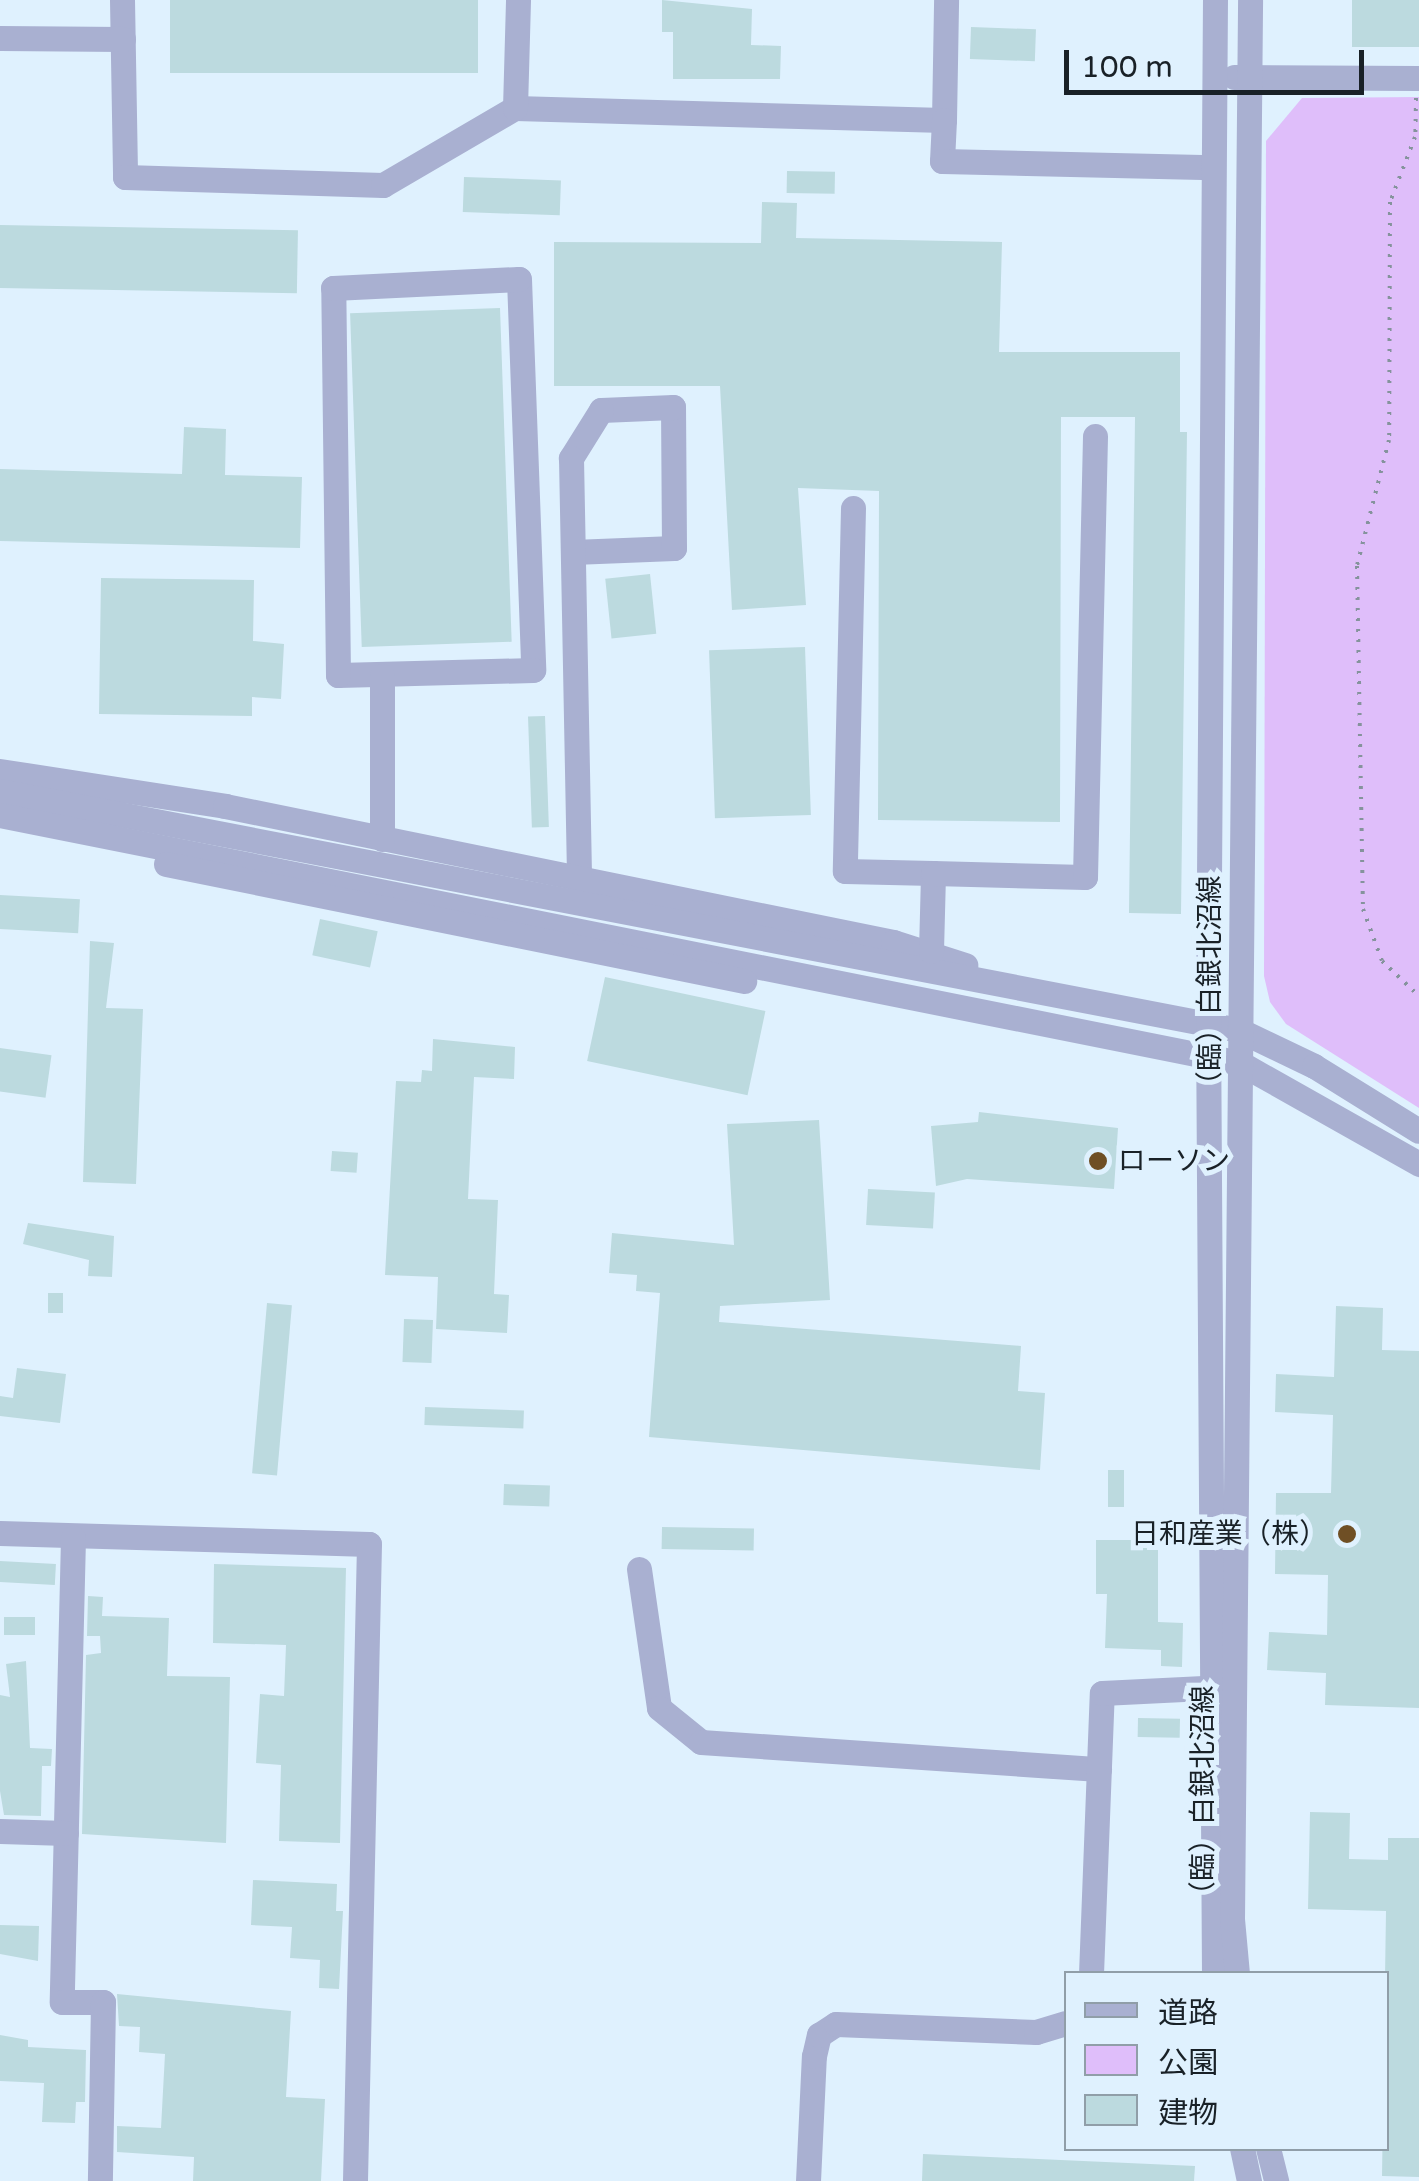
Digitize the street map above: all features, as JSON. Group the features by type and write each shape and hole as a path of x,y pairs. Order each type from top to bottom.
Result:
{"street":[{"path":"122,0 125,177 382,185 515,108 944,120"},
{"path":"515,108 518,0"},
{"path":"946,0 942,161 1213,167"},
{"name":"（臨）白銀北沼線","path":"1215,0 1208,1059 1221,1687 1237,1971"},
{"name":"（臨）白銀北沼線","path":"1214,1971 1240,1064 1250,0"},
{"path":"0,38 123,39"},
{"path":"1214,77 1417,78"},
{"path":"519,279 533,670 382,676 338,675 333,288 519,279"},
{"path":"573,552 674,548 673,407 601,410 571,458 579,879"},
{"path":"853,508 845,871 1085,877 1095,436"},
{"path":"382,676 382,838"},
{"path":"0,771 382,838 579,879 1011,983 1208,1027 1239,1030 1314,1066 1419,1132"},
{"path":"0,791 924,960"},
{"path":"0,816 1240,1064 1419,1164"},
{"path":"0,824 212,876 917,1014 1006,1017"},
{"path":"924,960 933,873"},
{"path":"0,1533 369,1544 355,2181"},
{"path":"72,1538 62,2002 103,2002 100,2181"},
{"path":"639,1568 659,1708 701,1742 1099,1768"},
{"path":"1091,1971 1102,1693 1221,1687"},
{"path":"0,1831 66,1832"},
{"path":"808,2181 818,2035 836,2024 1036,2032 1064,2024"},
{"path":"1243,2151 1249,2181"},
{"path":"1269,2151 1276,2181"}],"path":[{"path":"1417,78 1415,138 1390,202 1389,440 1357,566 1362,909 1382,962 1419,996"}],"green space":[{"path":"1419,97 1419,1108 1286,1024 1270,1002 1264,976 1266,141 1302,98"}],"building":[{"path":"170,0 478,0 478,73 170,73"},
{"path":"662,0 752,9 751,45 781,46 780,79 673,79 673,32 662,32"},
{"path":"1352,0 1419,0 1419,47 1352,47"},
{"path":"971,27 1036,29 1035,61 970,59"},
{"path":"787,171 835,172 835,194 787,193"},
{"path":"464,177 561,180 560,215 463,212"},
{"path":"762,202 797,203 796,238 1002,242 999,352 1180,352 1180,432 1187,432 1181,914 1129,913 1135,417 1061,417 1060,822 878,820 879,491 798,488 806,605 732,610 720,386 554,386 554,242 761,243"},
{"path":"0,225 298,230 297,293 0,288"},
{"path":"500,308 512,642 362,647 350,313"},
{"path":"184,427 226,429 225,475 302,477 300,548 0,541 0,469 182,474"},
{"path":"650,574 656,634 612,638 605,579"},
{"path":"101,578 254,580 253,641 284,644 281,699 252,697 252,716 99,714"},
{"path":"805,647 811,815 715,818 709,650"},
{"path":"545,716 549,827 532,828 528,717"},
{"path":"0,895 80,899 78,933 0,929"},
{"path":"320,919 378,931 370,967 312,955"},
{"path":"90,941 114,943 106,1008 143,1009 136,1184 83,1182"},
{"path":"605,977 765,1011 748,1095 587,1061"},
{"path":"433,1039 515,1047 514,1079 474,1077 468,1199 498,1200 494,1294 509,1295 507,1333 436,1329 438,1277 385,1275 396,1081 421,1082 422,1070 432,1071"},
{"path":"0,1048 51,1055 46,1098 0,1091"},
{"path":"979,1112 1118,1128 1114,1189 967,1179 936,1186 931,1126 978,1122"},
{"path":"819,1120 830,1300 720,1306 719,1322 1021,1346 1018,1391 1045,1393 1040,1470 649,1437 660,1293 636,1291 637,1275 609,1273 612,1233 734,1245 727,1124"},
{"path":"332,1151 358,1153 357,1173 331,1171"},
{"path":"868,1189 935,1193 933,1228 866,1225"},
{"path":"28,1223 114,1236 112,1277 88,1276 89,1260 23,1244"},
{"path":"48,1293 63,1293 63,1313 48,1313"},
{"path":"267,1303 292,1305 277,1476 252,1473"},
{"name":"日和産業（株）","path":"1336,1306 1383,1308 1382,1350 1419,1351 1419,1708 1325,1705 1326,1673 1267,1670 1269,1632 1327,1635 1328,1575 1275,1574 1276,1493 1331,1493 1333,1415 1275,1412 1276,1374 1334,1377"},
{"path":"404,1319 433,1320 431,1363 402,1362"},
{"path":"17,1368 66,1374 60,1423 0,1416 0,1396 13,1398"},
{"path":"425,1407 524,1410 523,1428 424,1425"},
{"path":"1108,1470 1124,1470 1124,1507 1108,1507"},
{"path":"504,1484 550,1486 549,1507 503,1505"},
{"path":"662,1527 754,1529 754,1551 662,1549"},
{"path":"1096,1540 1158,1540 1158,1622 1183,1623 1182,1667 1161,1666 1161,1650 1105,1648 1107,1594 1096,1594"},
{"path":"0,1561 56,1564 55,1585 0,1582"},
{"path":"214,1564 346,1568 340,1843 279,1841 281,1765 256,1763 260,1694 284,1696 286,1645 213,1643"},
{"path":"88,1596 103,1597 102,1616 169,1618 167,1676 230,1677 226,1843 82,1834 86,1655 101,1653 100,1636 87,1636"},
{"path":"4,1617 35,1617 35,1635 4,1635"},
{"path":"26,1661 30,1748 52,1749 51,1766 42,1766 41,1816 4,1815 0,1791 0,1695 10,1697 6,1664"},
{"path":"1138,1718 1180,1719 1180,1738 1138,1737"},
{"path":"1310,1812 1350,1813 1349,1859 1388,1860 1388,1838 1419,1838 1419,2177 1382,2176 1382,2151 1389,2151 1386,1911 1308,1909"},
{"path":"253,1880 337,1884 336,1911 343,1911 339,1989 319,1988 320,1960 290,1958 292,1927 251,1925"},
{"path":"0,1925 39,1926 38,1961 0,1954"},
{"path":"117,1994 291,2011 286,2097 325,2099 321,2181 193,2181 194,2157 117,2152 117,2126 161,2128 165,2054 139,2052 140,2027 119,2026"},
{"path":"0,2035 28,2040 28,2047 86,2050 85,2102 76,2102 75,2123 42,2122 44,2083 0,2081"},
{"path":"923,2154 1195,2166 1194,2181 922,2181"}],"place":[{"name":"ローソン","path":"1098,1161"},
{"name":"日和産業（株）","path":"1347,1534"}]}
